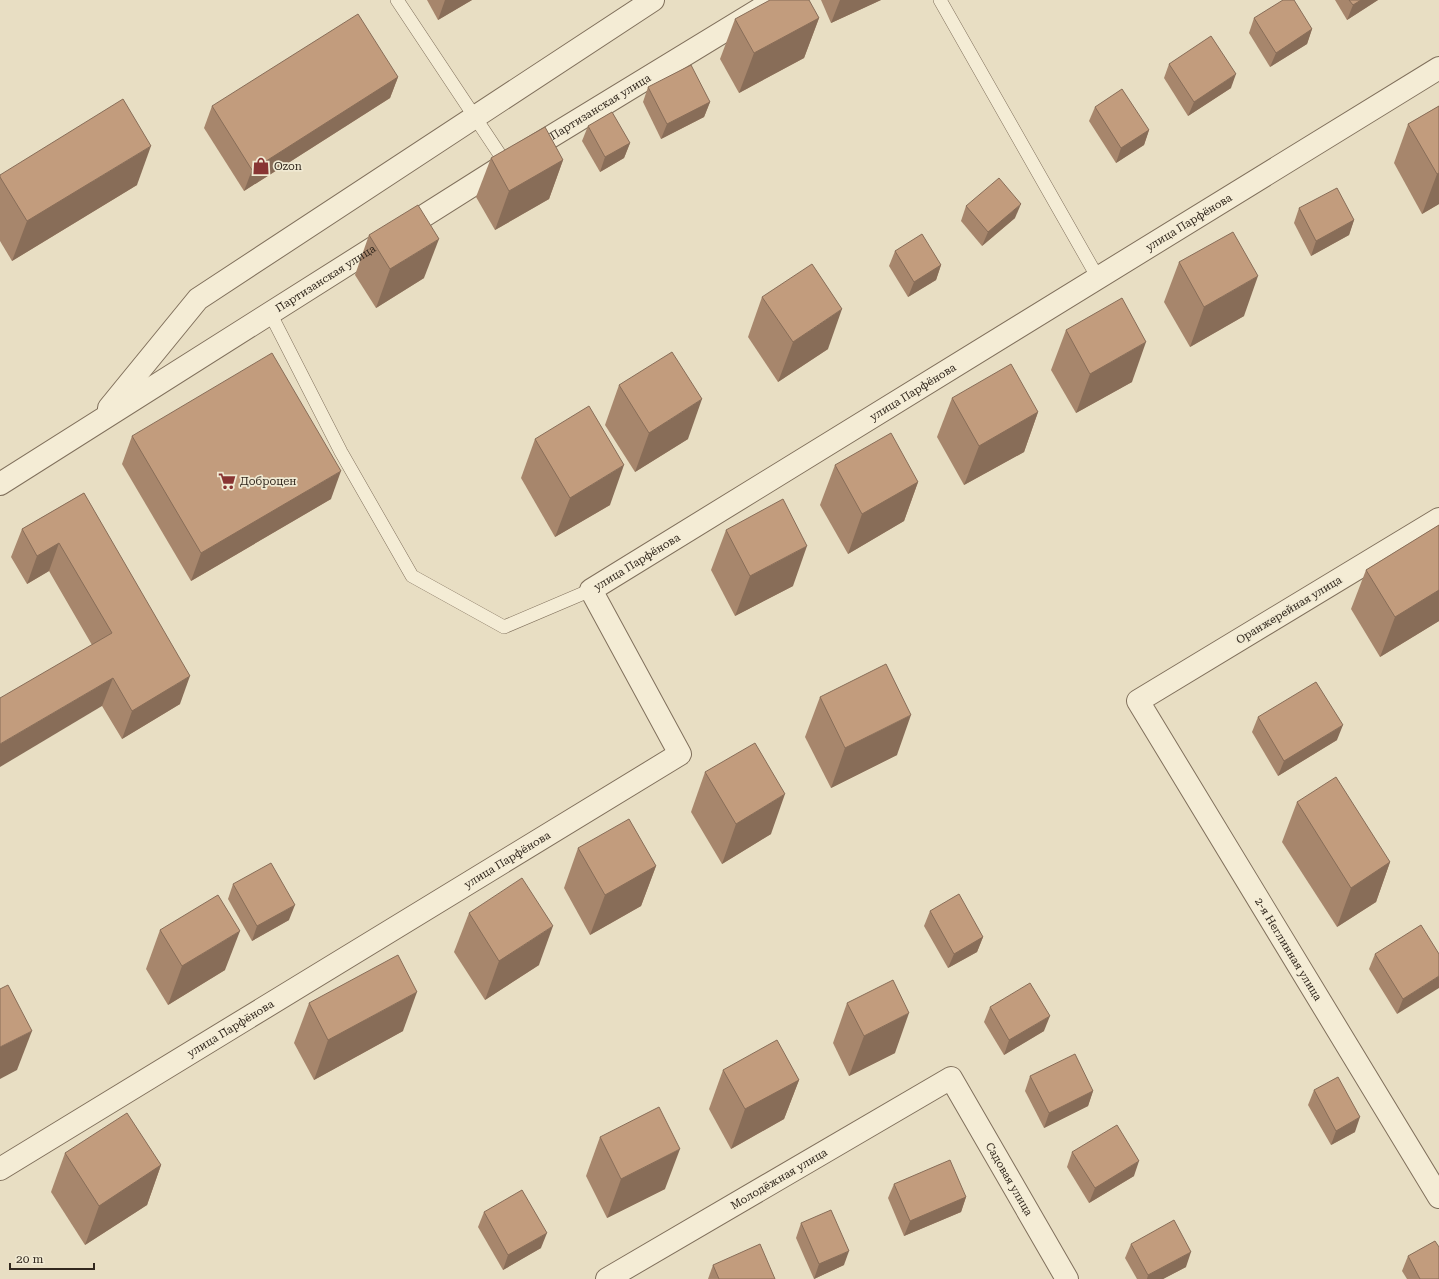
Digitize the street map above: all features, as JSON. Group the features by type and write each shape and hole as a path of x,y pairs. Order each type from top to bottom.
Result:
{"street":[{"path":"96,423 198,299 653,0"},
{"name":"Партизанская улица","path":"0,484 506,164 775,0"},
{"name":"улица Парфёнова","path":"0,1169 680,754 591,590 1439,68"},
{"name":"Оранжерейная улица","path":"1138,701 1439,519"},
{"name":"2-я Неглинная улица","path":"1138,701 1439,1197"},
{"name":"Молодёжная улица","path":"607,1279 951,1078"},
{"name":"Садовая улица","path":"951,1078 1067,1279"}],"lane":[{"path":"397,0 506,164"},
{"path":"940,0 1098,278"},
{"path":"270,313 341,452 412,576 504,627 591,590"}],"building":[{"path":"770,0 809,0 819,18 754,53 735,19"},
{"path":"1283,0 1294,0 1312,29 1276,53 1254,18"},
{"path":"1349,0 1361,0 1353,5"},
{"path":"358,14 398,77 252,170 212,106"},
{"path":"1211,36 1236,74 1194,102 1169,64"},
{"path":"691,65 710,102 667,124 648,87"},
{"path":"1122,89 1149,130 1121,148 1095,107"},
{"path":"123,99 151,146 27,221 0,175"},
{"path":"1439,106 1439,173 1437,174 1408,124"},
{"path":"612,112 630,143 605,157 588,126"},
{"path":"545,127 563,160 509,191 491,158"},
{"path":"999,178 1021,204 988,232 966,206"},
{"path":"1337,188 1354,220 1316,241 1299,208"},
{"path":"418,205 439,239 390,269 369,235"},
{"path":"1233,232 1258,276 1204,307 1179,262"},
{"path":"922,234 941,265 914,282 895,251"},
{"path":"812,264 842,309 793,342 762,297"},
{"path":"1122,298 1146,342 1090,374 1066,330"},
{"path":"672,352 702,399 649,433 619,385"},
{"name":"Доброцен","path":"272,353 341,471 201,553 132,436"},
{"path":"1011,364 1038,412 979,446 952,398"},
{"path":"589,406 624,465 570,498 535,439"},
{"path":"891,433 918,482 862,514 835,465"},
{"path":"84,493 190,676 132,711 113,678 0,744 0,698 112,633 59,543 37,556 22,529"},
{"path":"783,499 807,546 750,576 726,530"},
{"path":"1439,525 1439,590 1395,617 1366,570"},
{"path":"886,664 911,715 845,748 820,697"},
{"path":"1316,682 1343,725 1284,761 1258,717"},
{"path":"755,743 785,794 736,824 705,772"},
{"path":"1336,777 1390,862 1351,888 1297,802"},
{"path":"629,819 656,866 605,895 578,848"},
{"path":"271,863 295,905 257,926 233,884"},
{"path":"522,878 553,926 499,961 469,913"},
{"path":"959,894 983,937 954,954 930,911"},
{"path":"218,895 240,931 182,966 160,930"},
{"path":"1421,925 1439,954 1439,976 1403,999 1375,954"},
{"path":"398,955 417,992 328,1040 309,1003"},
{"path":"893,980 909,1013 864,1036 847,1003"},
{"path":"1030,983 1050,1016 1009,1040 990,1007"},
{"path":"8,985 32,1031 0,1047 0,989"},
{"path":"777,1040 799,1080 745,1109 723,1070"},
{"path":"1075,1054 1093,1091 1049,1113 1030,1076"},
{"path":"1338,1077 1360,1117 1336,1131 1314,1090"},
{"path":"659,1107 680,1149 621,1179 600,1137"},
{"path":"127,1113 161,1165 99,1206 65,1153"},
{"path":"1117,1125 1139,1161 1095,1188 1072,1152"},
{"path":"950,1160 966,1197 910,1221 894,1184"},
{"path":"522,1190 547,1233 508,1255 484,1212"},
{"path":"831,1210 849,1251 819,1264 801,1223"},
{"path":"1174,1220 1191,1252 1148,1275 1131,1244"},
{"path":"1435,1241 1439,1247 1439,1279 1420,1279 1408,1256"},
{"path":"760,1244 775,1279 719,1279 713,1265"}],"place":[{"name":"Ozon","path":"261,166"},
{"name":"Доброцен","path":"227,481"}]}
